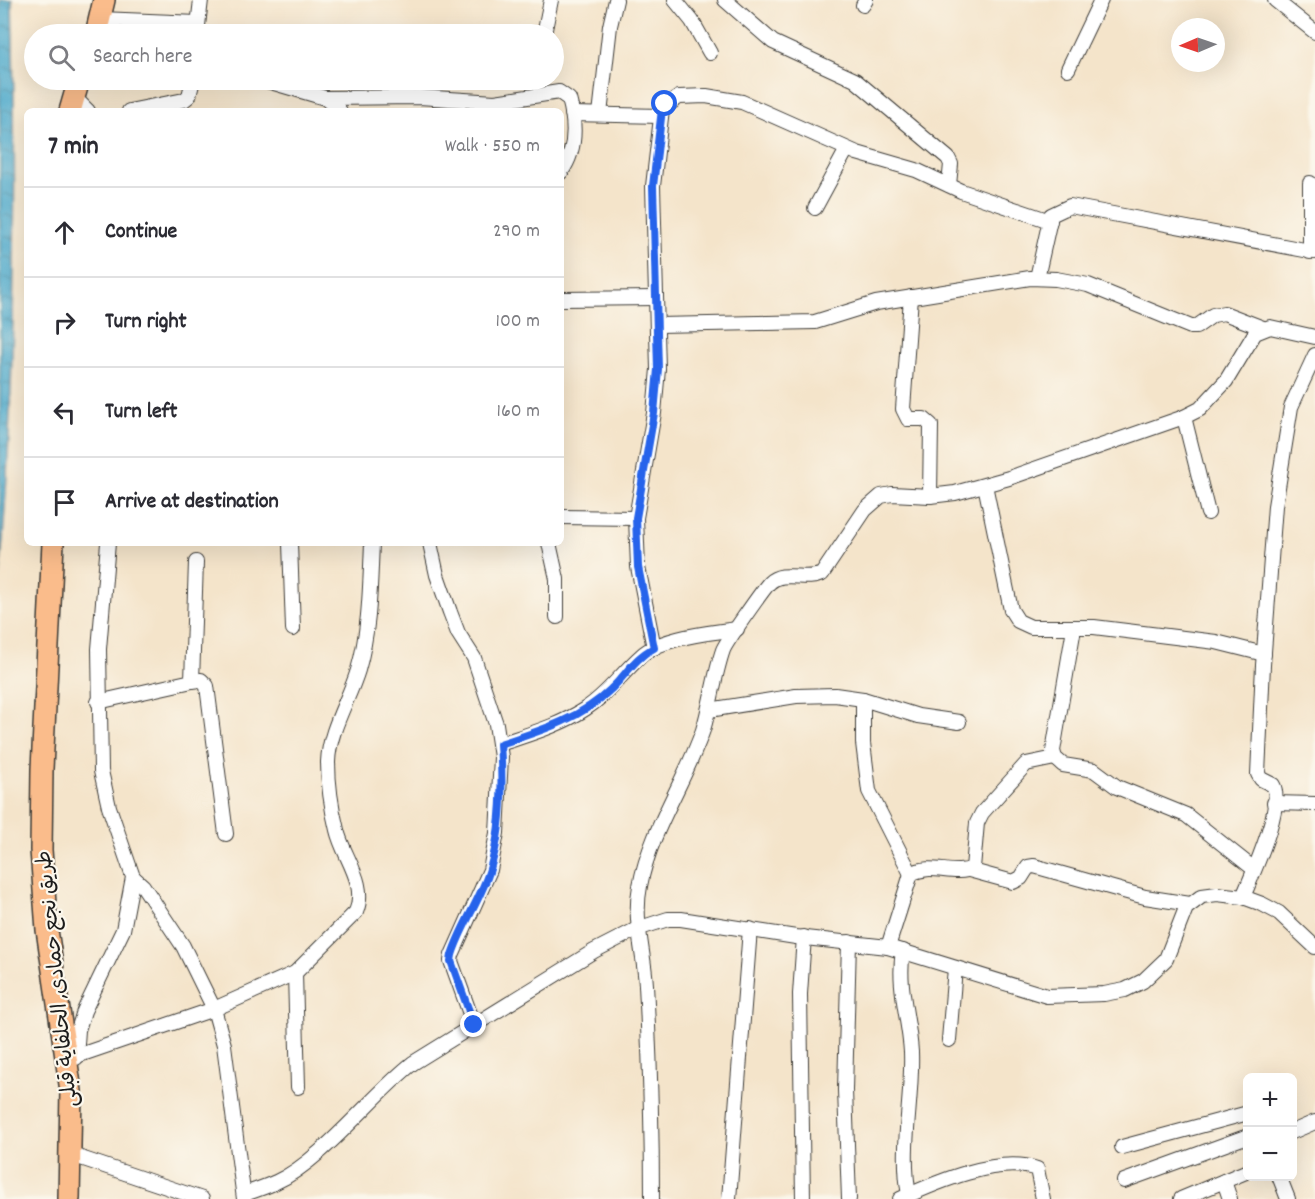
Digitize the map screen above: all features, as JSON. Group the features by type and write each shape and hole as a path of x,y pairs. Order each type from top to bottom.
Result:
{"main road":[{"name":"طريق نجع حمادى, الحلفاية قبلى","path":"53,546 42,769 41,850 47,930 72,1059 72,1155 69,1199"}],"street":[{"path":"199,24 201,0"},
{"path":"546,24 551,0"},
{"path":"600,114 610,26 616,0"},
{"path":"675,0 692,21 710,53"},
{"path":"725,0 773,42 855,80 870,91 890,112 948,158 951,164 949,185"},
{"path":"1068,69 1101,0"},
{"path":"1275,0 1315,32"},
{"path":"100,18 153,24"},
{"path":"157,108 184,100 189,96 190,90"},
{"path":"298,90 325,98 419,97 495,102 559,92 569,99 572,114 573,144 564,165"},
{"path":"654,648 638,567 636,518 654,413 658,369 653,186 661,116 665,104 679,97 706,96 742,102 847,149 916,170 949,185 1050,221"},
{"path":"325,98 337,108"},
{"path":"572,114 661,116"},
{"path":"815,208 847,149"},
{"path":"1037,278 1051,215 1060,209 1075,205 1312,252 1310,183"},
{"path":"658,325 816,322 876,303 991,283 1037,278 1088,285 1191,327 1196,327 1213,315 1224,313 1263,328 1270,327 1315,337"},
{"path":"911,297 903,409 908,419 924,419 931,425 930,496"},
{"path":"564,299 656,298"},
{"path":"652,1199 652,1085 645,975 636,910 640,884 652,847 693,757 709,710 723,649 737,629 769,584 777,578 809,578 822,574 865,510 881,496 892,494 930,496 955,493 985,485 1184,417 1200,409 1226,381 1251,338 1263,328"},
{"path":"1243,897 1269,832 1276,790 1258,774 1275,506 1294,398 1313,363"},
{"path":"1184,417 1208,513"},
{"path":"985,485 1011,610 1018,621 1031,627 1094,627 1216,642 1264,654"},
{"path":"564,517 636,518"},
{"path":"72,1059 84,1011 123,930 133,877 106,794 101,762 98,702 99,649 108,546"},
{"path":"290,546 293,629"},
{"path":"72,1059 214,1009 295,973 356,912 360,904 358,883 337,831 328,761 343,705 358,671 368,626 372,546"},
{"path":"431,546 437,575 458,633 474,658 500,744 501,786 497,833 490,870 451,961 474,1025"},
{"path":"550,546 557,579 557,617"},
{"path":"192,681 196,562"},
{"path":"1074,628 1053,751 1055,758 1063,765 1100,772 1117,787 1186,815 1254,869"},
{"path":"500,744 547,729 584,710 611,690 642,654 654,648 697,633 737,629"},
{"path":"98,702 192,681 204,681 207,686 226,834"},
{"path":"709,710 804,695 835,695 863,699 918,716 959,722"},
{"path":"863,699 868,788 911,874 888,947"},
{"path":"969,870 974,866 977,823 982,813 1026,764 1055,758"},
{"path":"1274,802 1315,804"},
{"path":"911,874 924,868 969,870 1013,882 1021,878 1028,867 1034,866 1145,897 1190,904"},
{"path":"133,877 143,886 183,946 214,1009 224,1045 245,1196 278,1182 310,1158 388,1082 413,1063 594,951 658,921 681,919 888,947 1047,996 1104,994 1125,990 1153,974 1166,959 1182,915 1190,904 1202,896 1217,894 1243,897 1279,913 1315,946"},
{"path":"729,1199 750,929"},
{"path":"803,1199 800,994 804,937"},
{"path":"849,942 845,1090 849,1199"},
{"path":"903,951 900,982 911,1049 904,1197 924,1193 982,1170 1024,1165 1037,1168 1043,1199"},
{"path":"949,1040 955,968"},
{"path":"295,973 298,1087"},
{"path":"1122,1147 1243,1114"},
{"path":"1297,1130 1315,1122"},
{"path":"1124,1181 1243,1138"},
{"path":"72,1155 202,1199"},
{"path":"1183,1199 1243,1173"},
{"path":"1224,1181 1230,1199"},
{"path":"1281,1181 1288,1199"}],"water":[{"path":"0,0 12,0 15,216 9,432 0,576"}],"route":[{"path":"474,1025 451,961 454,947 490,870 497,833 501,786 500,744 547,729 584,710 611,690 642,654 654,648 638,567 636,518 654,413 658,369 658,325 653,255 653,186 656,145 662,109 665,104"}]}
